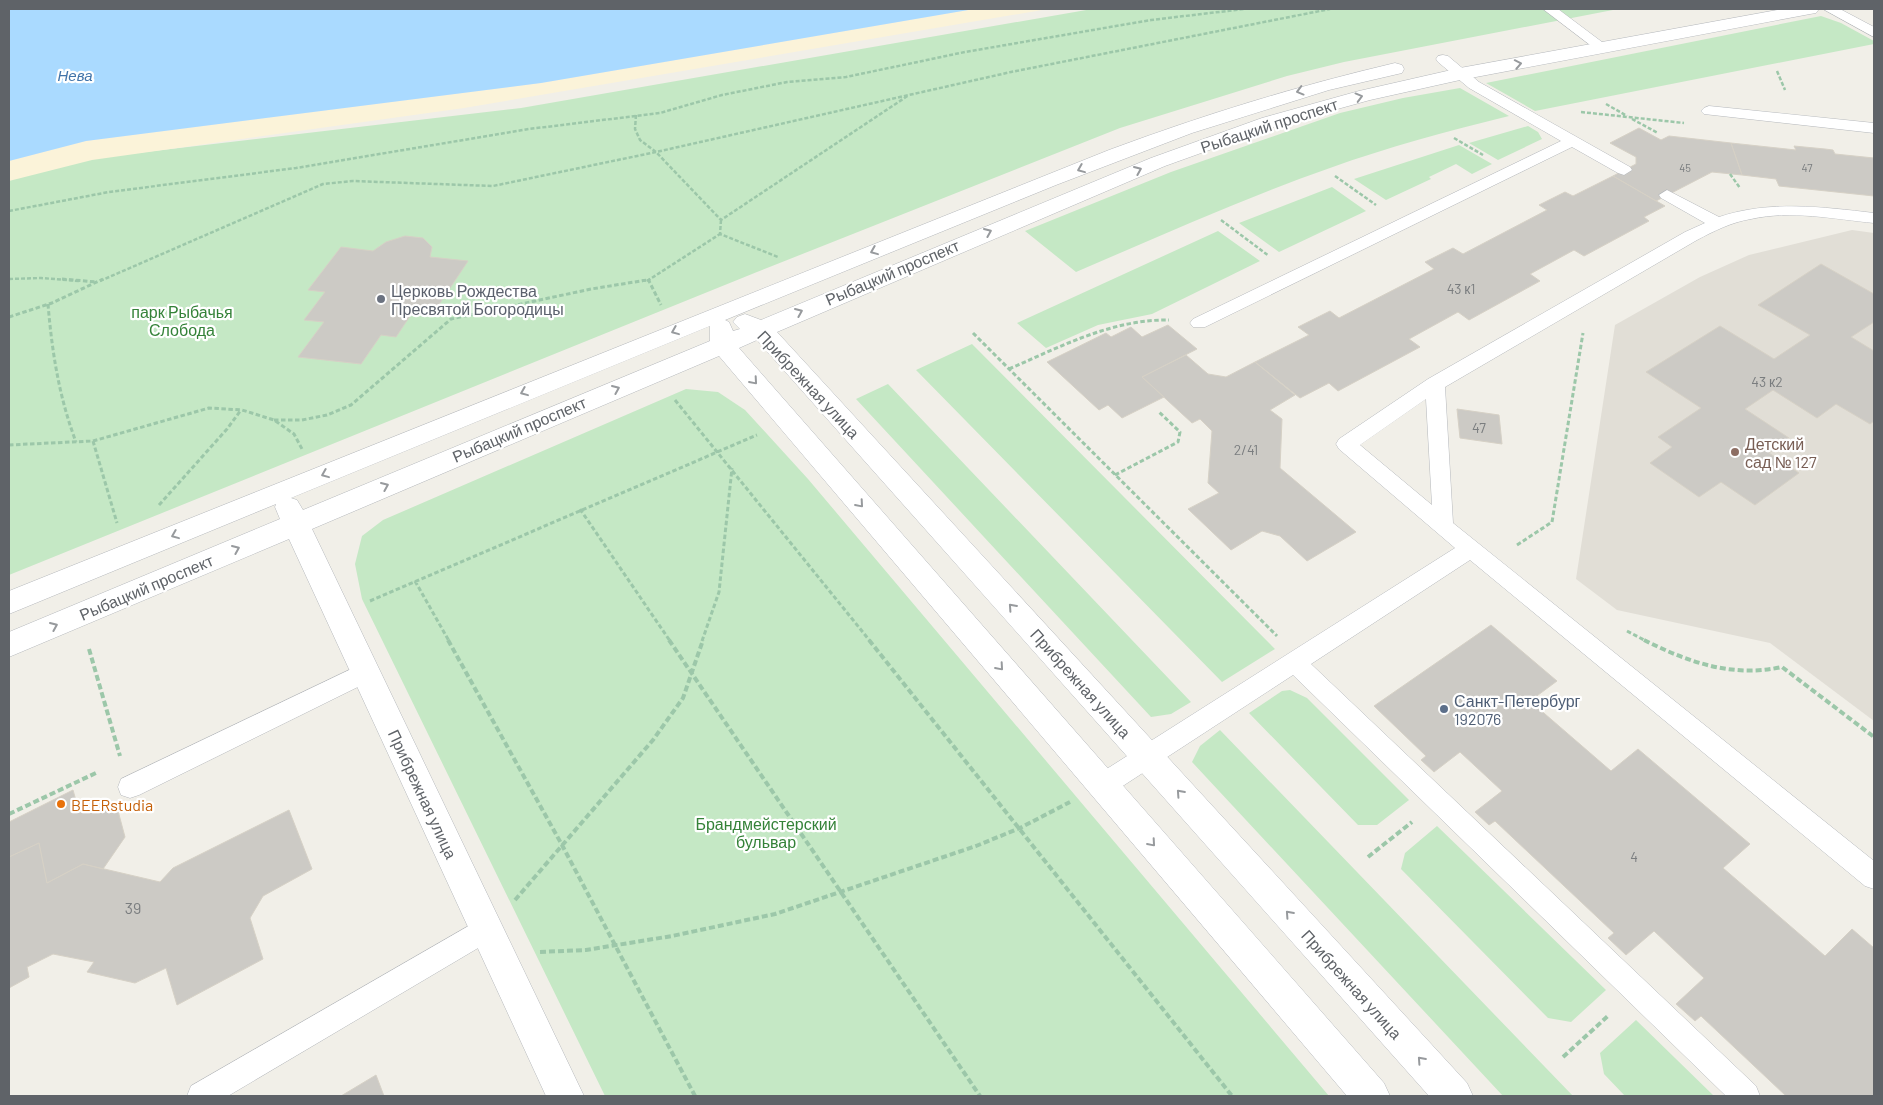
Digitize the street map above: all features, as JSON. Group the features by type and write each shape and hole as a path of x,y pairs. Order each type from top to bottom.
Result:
{"street":[{"name":"Рыбацкий проспект","path":"9,645 1166,159 1269,122 1321,107 1460,74 1810,9"},
{"name":"Рыбацкий проспект","path":"9,603 720,313 1175,132 1298,91 1428,62 1660,18"},
{"name":"Прибрежная улица","path":"720,313 760,328 1454,1096"},
{"path":"720,313 722,344 1090,792 1371,1096"},
{"name":"Прибрежная улица","path":"280,492 565,1096"}],"lane":[{"path":"1550,9 1603,48"},
{"path":"1830,9 1874,33"},
{"path":"1428,62 1460,74 1474,85 1624,170"},
{"path":"1709,111 1874,128"},
{"path":"1199,323 1573,142"},
{"path":"1667,195 1717,223"},
{"path":"1874,218 1808,211 1758,212 1717,223 1691,236 1435,384 1346,444 1478,557 1874,877"},
{"path":"1435,384 1443,526"},
{"path":"1090,792 1295,664 1478,557"},
{"path":"1295,664 1746,1096"},
{"path":"130,787 366,672"},
{"path":"201,1096 486,928"}],"path":[{"path":"9,211 109,192 213,177 296,168 529,129 675,110 722,95 787,82 846,77 965,52 1152,20 1244,9"},
{"path":"9,318 48,304 323,184 353,181 493,186 656,152 911,94 1330,9"},
{"path":"721,220 911,94"},
{"path":"1606,104 1658,133"},
{"path":"1572,111 1686,123"},
{"path":"636,115 635,129 640,140 656,152 721,220 720,234"},
{"path":"1335,176 1403,224"},
{"path":"1221,220 1296,276"},
{"path":"720,234 784,260"},
{"path":"9,445 92,441 209,408 242,410 274,420 302,420 327,415 351,405 451,319 591,289 648,280 720,234"},
{"path":"9,279 41,278 98,282"},
{"path":"648,280 661,306"},
{"path":"1478,557 1516,545 1552,522 1589,295"},
{"path":"48,304 54,377 66,419 76,442"},
{"path":"1009,369 1102,330 1156,318 1199,323"},
{"path":"973,333 1279,638 1295,664"},
{"path":"672,396 732,468 1232,1096"},
{"path":"157,507 242,410"},
{"path":"1115,475 1178,442 1180,432 1158,412"},
{"path":"274,420 294,434 304,454"},
{"path":"365,604 580,509 762,433"},
{"path":"92,441 118,527"},
{"path":"514,901 652,740 683,698 719,592 732,468"},
{"path":"580,509 693,672 980,1096"},
{"path":"1516,545 1524,551"},
{"path":"415,581 562,845 695,1096"},
{"path":"1620,627 1654,647 1689,660 1721,668 1754,672 1782,668 1874,738"},
{"path":"88,646 130,787"},
{"path":"9,814 122,760"},
{"path":"533,952 586,950 615,946 775,914 976,846 1020,828 1090,792"},
{"path":"1368,857 1438,802"},
{"path":"1563,1057 1635,991"}],"shaded area":[{"name":"Детский сад № 127","path":"1852,230 1874,233 1874,721 1770,643 1617,610 1576,579 1615,325 1700,277 1749,255"}],"green space":[{"name":"парк Рыбачья Слобода","path":"1092,9 1618,9 1344,62 1287,76 1120,128 757,272 9,575 9,180 94,158 521,108"},
{"path":"1821,16 1841,23 1874,41 1874,44 1535,111 1486,83"},
{"path":"1460,88 1509,116 1418,140 1330,168 1234,205 1076,272 1025,231 1171,172 1340,113 1403,98"},
{"path":"1528,126 1538,132 1542,139 1498,160 1469,143"},
{"path":"1459,145 1492,164 1472,174 1456,164 1429,177 1431,179 1386,200 1354,179"},
{"path":"1332,187 1366,211 1279,252 1239,223"},
{"path":"1218,231 1260,261 1152,314 1098,325 1046,348 1017,323"},
{"path":"972,344 1275,649 1222,682 916,370"},
{"path":"888,384 1191,702 1171,714 1151,717 856,399"},
{"name":"Брандмейстерский бульвар","path":"686,389 718,392 745,410 808,479 1329,1096 605,1096 362,599 355,564 362,536 383,520"},
{"path":"1290,690 1307,698 1409,800 1377,825 1358,825 1249,713 1282,691"},
{"path":"1220,730 1573,1096 1503,1096 1192,762 1200,746"},
{"path":"1437,826 1606,990 1571,1022 1548,1018 1401,869 1405,853"},
{"path":"1636,1020 1714,1096 1625,1096 1604,1074 1600,1053"}],"sand":[{"path":"974,9 1048,9 464,108 92,160 9,181 9,161 86,141 541,83"}],"water":[{"name":"Нева","path":"9,9 974,9 541,83 86,141 9,161"}],"building":[{"path":"1639,128 1661,140 1669,136 1731,143 1742,175 1712,172 1656,201 1613,176 1636,164 1636,157 1610,143"},
{"path":"1731,143 1796,150 1794,146 1825,149 1833,150 1835,154 1874,158 1874,196 1779,186 1776,179 1742,175"},
{"path":"1613,176 1665,206 1644,217 1649,221 1584,256 1574,250 1530,274 1540,281 1469,320 1458,312 1409,339 1420,347 1338,391 1329,383 1300,398 1255,362 1309,335 1298,327 1330,311 1339,318 1434,269 1425,262 1453,248 1463,254 1547,210 1539,205 1565,192 1573,196"},
{"name":"Церковь Рождества Пресвятой Богородицы","path":"405,236 423,238 432,247 430,257 468,261 436,309 416,307 396,337 381,335 361,364 298,357 324,322 304,320 325,292 308,290 341,247 373,251 386,242"},
{"path":"1821,264 1874,294 1874,322 1851,337 1874,351 1874,421 1870,424 1836,404 1817,418 1773,390 1745,409 1789,438 1769,453 1799,473 1755,505 1721,482 1699,497 1650,463 1672,447 1658,437 1701,408 1646,372 1720,326 1774,359 1810,335 1758,305"},
{"path":"1168,325 1197,349 1142,377 1164,397 1122,418 1108,405 1099,410 1047,362 1106,333 1111,337 1131,327 1142,337"},
{"path":"1186,355 1208,374 1226,377 1255,362 1295,395 1270,410 1282,419 1280,468 1356,532 1307,561 1280,536 1262,531 1231,550 1188,509 1219,493 1208,483 1212,431 1200,419 1192,423 1142,377"},
{"path":"1457,409 1499,415 1502,444 1460,438"},
{"path":"1491,625 1557,681 1530,701 1611,771 1638,749 1750,844 1723,868 1825,956 1852,929 1874,948 1874,1096 1786,1096 1701,1016 1695,1021 1676,1004 1704,978 1654,931 1626,955 1608,938 1614,933 1495,821 1489,825 1475,812 1502,791 1460,752 1434,772 1421,760 1426,756 1374,706"},
{"path":"73,790 77,804 89,799 117,807 125,837 103,869 83,864 47,883 39,843 9,857 9,822"},
{"path":"289,810 312,869 263,896 250,918 263,959 177,1005 166,968 135,983 87,972 94,962 53,954 27,967 29,977 9,988 9,857 39,843 47,883 83,864 160,882 173,868"},
{"path":"376,1075 384,1096 341,1096"}],"place":[{"name":"Церковь Рождества Пресвятой Богородицы","path":"381,299"},
{"name":"Детский сад № 127","path":"1735,452"},
{"name":"Санкт-Петербург 192076","path":"1444,709"},
{"name":"BEERstudia","path":"61,804"}]}
